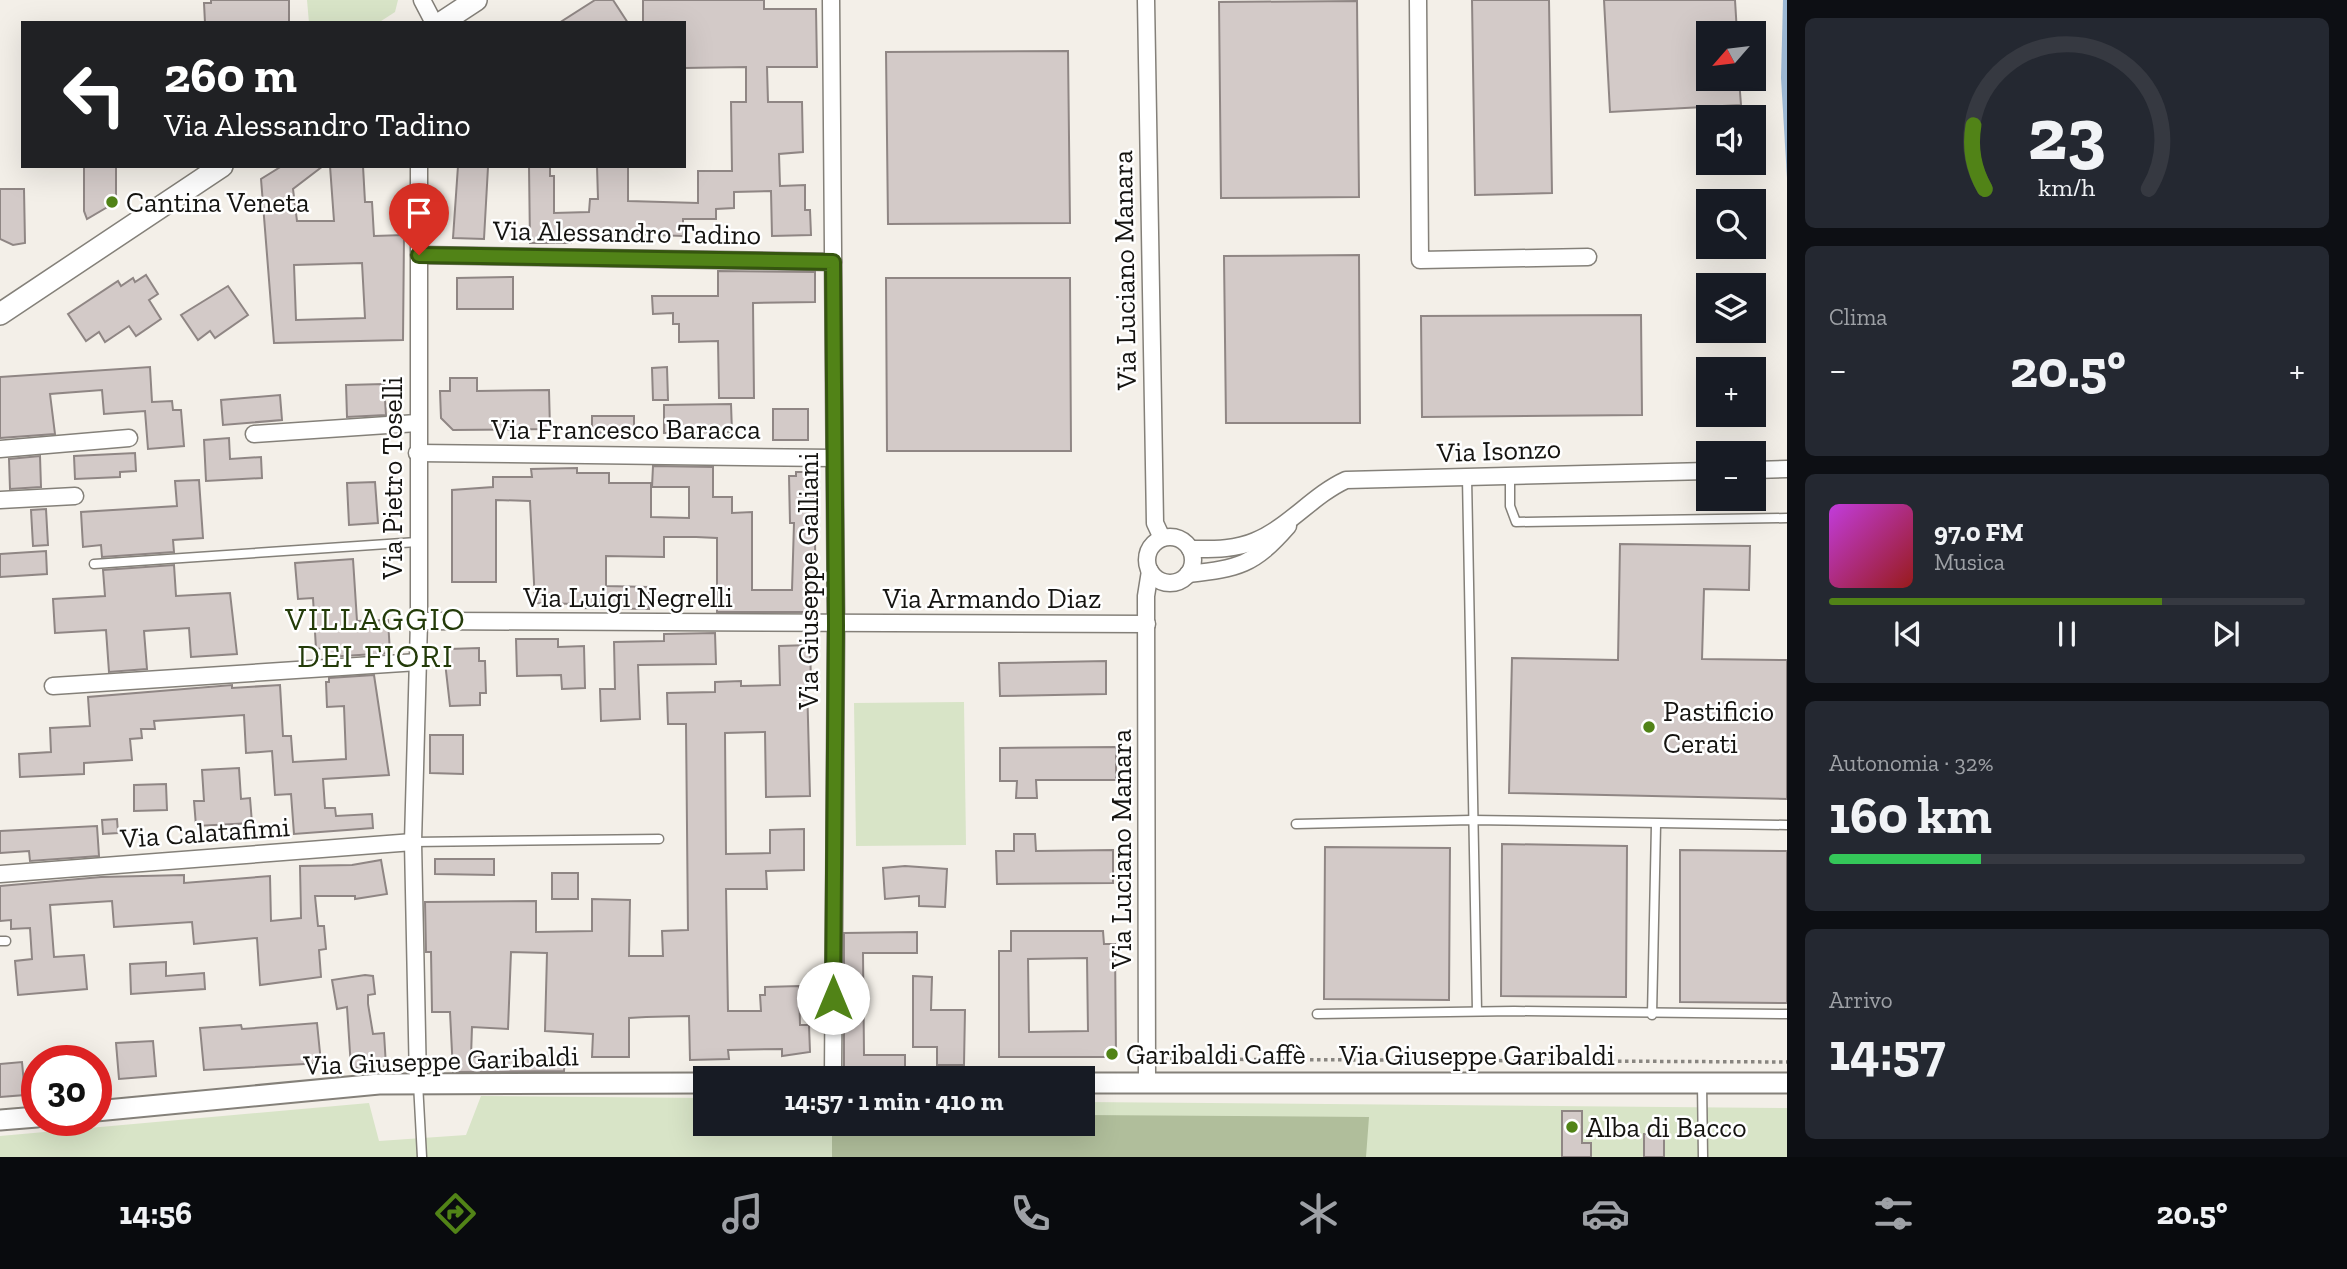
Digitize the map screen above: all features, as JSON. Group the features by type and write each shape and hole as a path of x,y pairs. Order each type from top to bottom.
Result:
{"main road":[{"path":"444,21 475,0"},
{"path":"0,313 219,168"}],"street":[{"path":"422,0 433,21"},
{"name":"Via Giuseppe Galliani","path":"831,0 836,625 833,1066"},
{"name":"Via Luciano Manara","path":"1146,0 1155,523 1162,538"},
{"path":"1418,0 1420,260 1588,257"},
{"name":"Via Pietro Toselli","path":"418,1083 413,842 419,621 416,423 419,168"},
{"name":"Via Alessandro Tadino","path":"419,255 833,262"},
{"path":"254,433 416,423"},
{"path":"0,449 128,438"},
{"name":"Via Francesco Baracca","path":"417,453 834,457"},
{"path":"1766,470 1787,469"},
{"name":"Via Isonzo","path":"1188,574 1231,569 1254,559 1302,510 1328,488 1346,480 1696,471"},
{"path":"0,500 75,496"},
{"name":"Via Isonzo","path":"1190,549 1226,549 1256,541 1302,510"},
{"path":"1147,619 1159,593 1188,574 1193,562 1190,549 1181,540 1162,538 1148,552 1150,570 1159,580 1171,583"},
{"name":"Via Luciano Manara","path":"1147,1083 1146,596 1150,570"},
{"name":"Via Armando Diaz","path":"836,625 1147,619"},
{"name":"Via Luigi Negrelli","path":"419,621 836,625"},
{"path":"53,687 418,662"},
{"name":"Via Calatafimi","path":"0,874 413,842"},
{"name":"Via Giuseppe Garibaldi","path":"112,1110 418,1083 693,1083"},
{"name":"Via Giuseppe Garibaldi","path":"1095,1083 1787,1083"},
{"path":"0,1120 21,1118"}],"lane":[{"path":"1510,475 1510,506 1516,522 1787,518"},
{"path":"1467,477 1471,820 1477,1011"},
{"path":"94,564 417,541"},
{"path":"1296,824 1471,820 1787,825"},
{"path":"1652,1014 1656,825"},
{"path":"413,842 659,839"},
{"path":"1317,1014 1477,1011 1787,1014"},
{"path":"418,1083 422,1157"},
{"path":"1702,1083 1703,1157"}],"path":[{"path":"1147,1059 1787,1062"}],"green space":[{"path":"307,0 398,0 395,12 381,21 309,21"},
{"path":"964,702 966,845 856,846 854,703"},
{"path":"481,1096 693,1098 693,1136 1095,1136 1095,1102 1787,1108 1787,1157 0,1157 0,1136 112,1136 112,1126 369,1103 379,1141 466,1135"},
{"path":"1095,1115 1369,1117 1366,1157 832,1157 832,1136 1095,1136"}],"water":[{"path":"1783,0 1787,0 1787,178 1781,78"}],"building":[{"path":"211,0 289,0 289,21 205,21 204,3 211,3"},
{"path":"595,0 613,0 627,21 562,21"},
{"path":"643,0 764,0 764,9 816,9 817,67 767,67 768,102 802,102 803,152 779,154 780,186 805,185 805,210 810,210 811,235 772,236 771,191 734,192 734,208 716,209 716,219 683,219 683,236 571,232 571,243 530,243 529,168 550,168 550,176 554,176 554,213 589,212 590,199 598,199 597,168 628,168 628,201 698,203 698,171 732,171 731,102 746,102 746,67 686,68 686,21 643,21"},
{"path":"1472,0 1549,0 1552,193 1475,195"},
{"path":"1604,0 1735,0 1736,21 1696,21 1696,91 1740,91 1741,105 1696,105 1696,107 1610,112"},
{"path":"1357,1 1359,197 1221,198 1219,2"},
{"path":"1068,51 1070,223 888,224 886,52"},
{"path":"84,168 116,168 116,202 87,219 84,211"},
{"path":"279,168 320,168 293,189 297,221 334,221 330,168 363,168 365,202 372,202 374,236 404,235 403,340 274,343 261,179","holes":["362,263 365,318 296,320 294,265"]},
{"path":"458,168 488,168 484,239 453,238"},
{"path":"0,189 24,189 25,243 13,245 0,239"},
{"path":"1359,255 1360,423 1226,423 1224,256"},
{"path":"718,271 815,272 815,302 753,303 754,398 719,398 718,341 679,342 679,324 673,324 673,313 653,314 652,296 718,296"},
{"path":"146,275 158,294 149,300 161,319 136,336 129,326 105,342 99,332 86,341 68,314 118,281 121,286 133,278 135,282"},
{"path":"513,277 513,309 457,309 457,278"},
{"path":"886,278 1070,278 1071,451 887,451"},
{"path":"228,286 248,315 215,338 210,331 198,340 181,315"},
{"path":"1641,315 1642,415 1422,417 1421,316"},
{"path":"150,367 152,402 172,401 173,410 181,410 184,446 148,449 145,411 104,414 102,390 50,394 55,434 0,438 0,377"},
{"path":"667,367 668,400 653,400 652,368"},
{"path":"450,378 477,378 477,391 549,390 550,429 453,430 441,418 440,391 450,391"},
{"path":"384,384 386,415 347,417 346,385"},
{"path":"280,395 282,420 223,425 221,400"},
{"path":"731,404 732,432 664,433 664,405"},
{"path":"773,409 808,409 808,440 773,440"},
{"path":"592,416 634,416 634,432 592,433"},
{"path":"229,438 230,459 261,457 262,478 206,481 204,440"},
{"path":"135,453 136,471 120,472 120,477 75,479 74,456"},
{"path":"40,456 41,487 10,489 9,459"},
{"path":"653,466 713,467 713,497 732,497 732,513 752,512 752,590 792,590 794,523 790,523 789,476 796,476 796,472 814,472 816,608 812,612 717,612 717,538 696,537 664,537 664,557 606,556 606,586 649,587 649,609 576,608 576,604 535,603 530,501 496,500 496,582 452,582 452,490 493,487 493,477 532,477 531,469 577,468 577,473 609,473 609,483 651,483 651,517 689,518 689,487 652,487"},
{"path":"199,480 203,538 173,540 174,552 102,557 101,545 83,547 81,512 177,506 175,481"},
{"path":"375,482 378,523 349,525 347,483"},
{"path":"46,509 48,545 33,546 31,510"},
{"name":"Pastificio Cerati","path":"1620,544 1750,546 1749,590 1704,589 1702,659 1787,660 1787,799 1509,793 1512,658 1618,660"},
{"path":"46,551 47,574 0,577 0,554"},
{"path":"353,559 357,621 388,620 390,653 328,657 327,648 316,649 313,598 298,599 295,563"},
{"path":"174,565 176,596 230,593 237,654 191,657 189,628 144,631 147,669 109,672 106,630 55,633 53,599 105,596 103,570"},
{"path":"715,633 716,664 638,665 640,719 601,721 600,689 615,689 614,642 664,641 664,634"},
{"path":"516,639 558,639 558,647 584,646 585,688 562,689 561,675 517,676"},
{"path":"810,645 811,682 807,682 810,796 766,797 765,732 725,733 726,854 770,853 770,830 804,829 804,870 766,871 767,889 726,889 728,1011 761,1011 760,995 765,995 765,987 799,986 800,1025 809,1025 810,1052 782,1056 782,1049 728,1050 729,1059 690,1060 689,1016 629,1018 629,1057 592,1057 593,1034 545,1031 547,953 511,952 508,1029 472,1027 471,1057 565,1056 564,1071 453,1072 450,1012 432,1012 431,952 426,952 425,902 536,901 536,932 592,931 592,899 630,900 629,956 663,956 662,931 688,930 686,724 668,724 667,693 715,692 715,682 741,681 741,686 780,685 779,646"},
{"path":"479,648 479,661 485,661 486,693 480,693 480,705 450,706 445,662 449,662 449,649"},
{"path":"1106,661 1106,694 1000,696 999,663"},
{"path":"374,675 389,775 323,779 325,808 335,808 336,816 372,814 373,828 294,834 291,794 275,795 272,751 246,753 244,715 154,721 155,729 141,729 142,738 130,739 132,760 84,763 84,774 20,777 19,754 51,752 50,728 90,726 88,697 232,685 232,688 280,685 283,736 291,736 293,762 346,759 344,706 327,707 326,682 329,682 329,678"},
{"path":"430,735 463,735 463,774 430,773"},
{"path":"1116,747 1116,780 1036,780 1037,798 1016,798 1017,781 1000,781 1000,748"},
{"path":"239,768 241,799 250,798 252,823 196,826 194,801 204,801 202,770"},
{"path":"166,784 167,810 134,811 134,785"},
{"path":"117,819 118,833 103,834 102,820"},
{"path":"97,826 99,856 30,861 29,851 0,853 0,831"},
{"path":"1014,834 1035,834 1036,851 1113,850 1113,883 997,884 996,851 1014,851"},
{"path":"1502,844 1627,846 1626,997 1501,996"},
{"path":"1325,847 1450,848 1449,1000 1324,999"},
{"path":"1680,850 1787,851 1787,1003 1680,1002"},
{"path":"435,859 494,859 494,875 435,874"},
{"path":"381,860 387,894 355,899 355,896 315,896 318,926 324,926 326,949 319,950 321,977 260,985 257,938 194,944 192,922 114,927 112,901 50,905 54,957 84,955 87,989 18,995 15,961 32,959 30,928 11,929 11,920 0,921 0,886 101,877 184,875 184,883 270,876 271,921 301,918 300,866 352,865"},
{"path":"905,866 947,869 945,907 919,906 919,896 885,899 883,868"},
{"path":"552,873 578,873 578,899 552,899"},
{"path":"1011,931 1103,931 1104,944 1115,944 1116,1057 999,1057 999,951 1011,951","holes":["1087,958 1088,1031 1029,1032 1028,959"]},
{"path":"917,932 917,953 863,953 864,1055 905,1055 905,1066 844,1066 844,933"},
{"path":"166,962 166,976 204,973 205,989 131,994 130,964"},
{"path":"373,976 375,994 368,995 368,1004 373,1034 384,1033 386,1066 351,1068 347,1007 337,1009 332,980"},
{"path":"913,976 932,977 931,1010 965,1010 964,1065 937,1065 937,1047 913,1047"},
{"path":"317,1023 321,1063 204,1070 200,1028 241,1025 242,1029"},
{"path":"153,1041 156,1076 119,1079 116,1043"},
{"path":"21,1062 21,1095 0,1097 0,1064"},
{"name":"Alba di Bacco","path":"1562,1111 1582,1111 1582,1143 1591,1143 1591,1157 1562,1157"},
{"name":"Alba di Bacco","path":"1644,1134 1664,1134 1664,1157 1644,1157"}],"place":[{"name":"Cantina Veneta","path":"112,202"},
{"name":"Pastificio Cerati","path":"1649,727"},
{"name":"Garibaldi Caffè","path":"1112,1054"},
{"name":"Alba di Bacco","path":"1572,1127"}],"district":[{"name":"VILLAGGIO DEI FIORI","path":"376,638"}],"route":[{"path":"419,255 833,262 836,625 833,998"}]}
